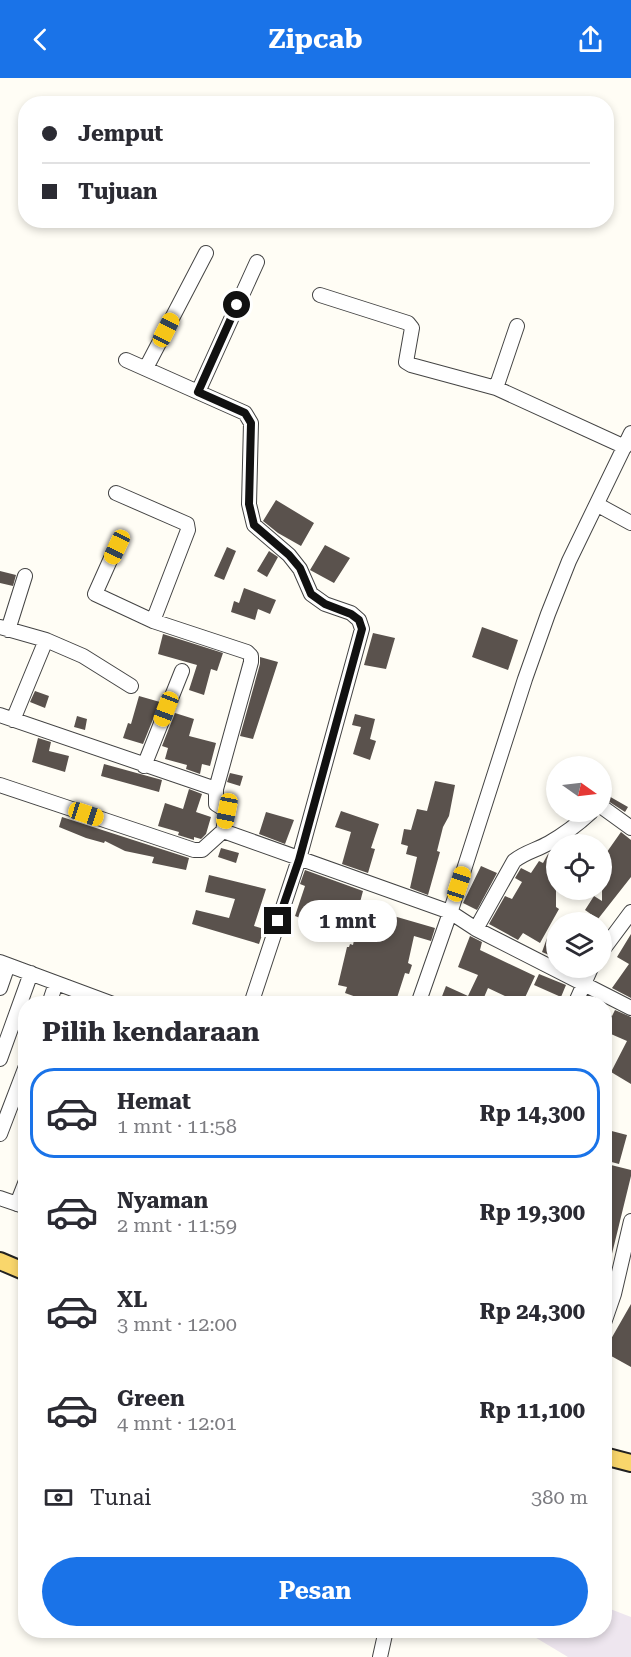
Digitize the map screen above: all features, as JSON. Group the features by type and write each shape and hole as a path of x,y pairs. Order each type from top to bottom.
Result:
{"main road":[{"path":"0,1261 18,1269"},
{"path":"612,1458 631,1462"}],"street":[{"path":"146,368 206,253"},
{"path":"198,392 257,262"},
{"path":"320,295 408,323 412,328 406,362 411,365 496,388 625,447"},
{"path":"496,388 517,326"},
{"path":"126,360 245,413 251,423 249,504 254,525 289,555 300,568 311,594 325,604 351,614 359,620 362,629 299,860 253,996"},
{"path":"421,996 548,614 569,561 631,433"},
{"path":"117,493 187,524 188,530 153,621"},
{"path":"598,505 631,523"},
{"path":"0,785 194,850 202,850 223,831 227,811 216,804 216,789 251,656 247,652 153,621 95,594 117,547"},
{"path":"25,576 4,629 46,640 83,656 131,686"},
{"path":"46,640 6,717 216,789"},
{"path":"144,766 182,671"},
{"path":"612,814 631,828"},
{"path":"476,929 514,861 522,854 543,846 564,834 579,822"},
{"path":"223,831 450,912 476,929 605,996"},
{"path":"612,938 631,912"},
{"path":"0,988 4,964 86,996"},
{"path":"23,996 31,973"},
{"path":"578,996 586,978"},
{"path":"52,996 56,983"},
{"path":"612,999 631,1008"},
{"path":"0,1059 18,1009"},
{"path":"0,1134 18,1087"},
{"path":"0,1198 18,1205"},
{"path":"612,1300 631,1225"}],"shaded area":[{"path":"612,1610 631,1617 631,1657 568,1657 536,1638 612,1638"}],"building":[{"path":"276,500 314,523 301,546 263,521"},
{"path":"325,545 350,558 334,583 310,570"},
{"path":"227,547 236,551 224,580 214,576"},
{"path":"269,551 278,557 267,577 257,571"},
{"path":"0,571 16,575 13,586 0,583"},
{"path":"244,588 276,600 270,614 258,609 255,620 231,612 234,601 239,603"},
{"path":"482,627 518,640 508,670 472,657"},
{"path":"373,633 395,638 386,669 364,665"},
{"path":"163,634 223,653 217,671 211,669 204,695 189,690 197,665 158,654"},
{"path":"260,657 278,662 253,739 240,736"},
{"path":"35,691 49,696 45,708 30,702"},
{"path":"139,696 160,702 143,744 123,738 128,723 131,724"},
{"path":"175,713 194,719 189,736 216,743 210,766 202,764 200,774 186,769 187,765 165,759 168,748 162,746"},
{"path":"355,714 375,719 370,739 376,741 370,760 353,754 361,727 352,725"},
{"path":"77,716 87,719 85,730 74,727"},
{"path":"38,738 51,742 49,751 69,756 65,772 32,762"},
{"path":"104,764 162,780 159,792 101,776"},
{"path":"230,773 243,776 240,786 227,782"},
{"path":"435,781 455,785 428,895 410,888 417,857 406,854 408,846 401,844 404,829 411,830 417,809 427,811"},
{"path":"189,789 202,794 196,812 211,817 206,834 201,839 194,837 194,840 178,835 179,832 158,826 165,803 183,809"},
{"path":"612,798 628,807 625,812 612,804"},
{"path":"341,811 379,824 371,848 375,849 368,873 342,864 351,832 335,827"},
{"path":"266,812 294,820 285,844 259,834"},
{"path":"62,817 189,858 186,870 152,863 154,857 125,851 105,841 104,843 86,838 59,827"},
{"path":"621,832 631,840 631,877 604,912 588,912 585,910 591,900 612,900 612,845"},
{"path":"221,848 239,853 236,863 218,857"},
{"path":"546,858 546,900 556,900 556,907 559,909 557,912 546,912 546,932 540,943 523,933 518,940 489,924 505,896 512,899 522,882 515,878 521,868 531,873 539,861 543,863"},
{"path":"481,866 497,873 477,910 463,903"},
{"path":"305,870 363,891 359,906 435,928 431,941 414,936 408,963 412,965 409,974 405,973 398,996 353,996 345,993 347,987 338,985 347,947 350,944 353,945 358,921 324,912 318,925 295,916 305,886 300,884"},
{"path":"209,875 266,889 254,926 264,929 259,944 192,924 196,910 229,918 235,899 205,892"},
{"path":"631,934 631,998 612,988 629,964 617,957"},
{"path":"470,936 482,942 480,950 535,976 526,996 505,996 488,988 485,996 468,996 478,975 458,967"},
{"path":"546,941 546,954 542,952"},
{"path":"539,974 566,985 561,996 534,985"},
{"path":"446,986 468,996 442,996"},
{"path":"615,1010 631,1017 631,1084 612,1073 627,1041 612,1034 612,1016"},
{"path":"612,1131 627,1135 619,1164 612,1162"},
{"path":"612,1165 631,1170 612,1254"},
{"path":"631,1304 631,1367 612,1356 612,1337"}],"route":[{"path":"237,305 198,392 245,413 251,423 249,504 254,525 289,555 300,568 311,594 325,604 351,614 359,620 362,629 299,860 278,921"}]}
